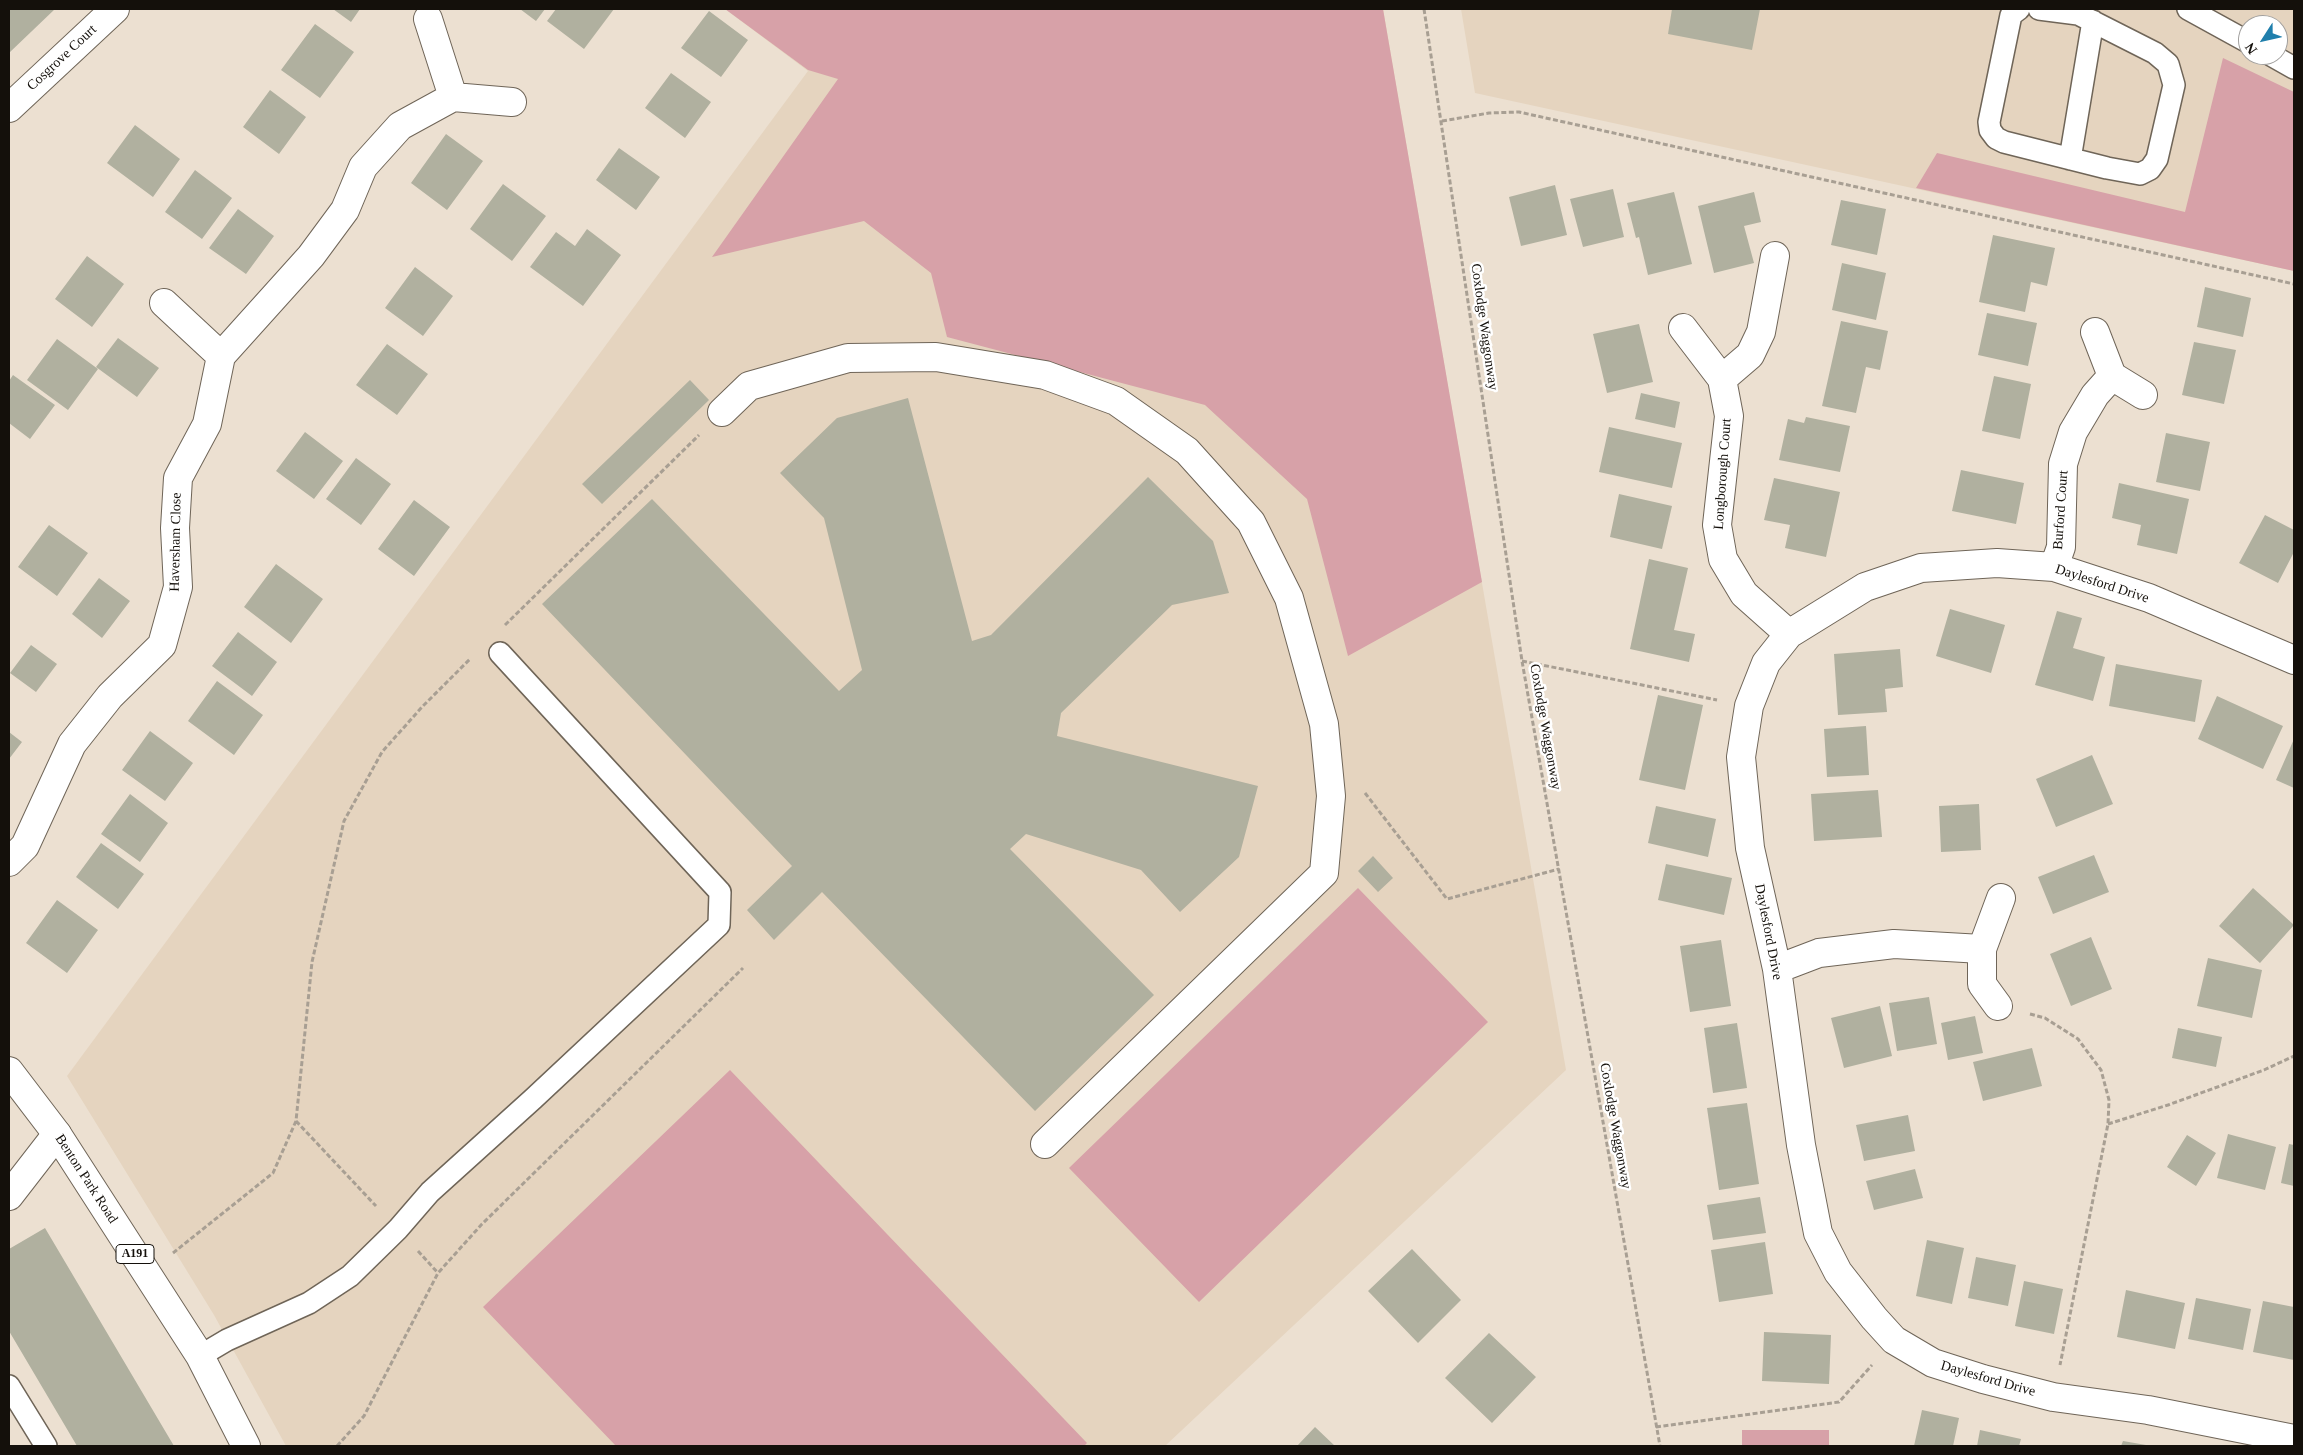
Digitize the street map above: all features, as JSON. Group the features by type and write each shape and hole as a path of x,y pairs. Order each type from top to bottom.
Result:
{"street":[{"name":"Cosgrove Court","path":"9,108 116,9"},
{"path":"428,19 453,97"},
{"path":"164,302 220,356 311,256 344,210 363,166 400,126 453,97 512,102"},
{"path":"1722,379 1750,355 1761,332 1775,256"},
{"name":"Longborough Court","path":"1683,328 1722,379 1729,416 1716,525 1723,559 1744,594 1789,634"},
{"path":"2095,332 2112,376 2143,395"},
{"name":"Haversham Close","path":"9,862 25,846 72,744 110,696 162,645 178,587 175,528 178,478 207,424 220,356"},
{"path":"722,412 749,386 848,358 936,357 1045,375 1116,401 1187,451 1251,522 1290,598 1324,724 1331,796 1324,873 1045,1144"},
{"name":"Burford Court","path":"2054,567 2060,547 2063,464 2073,432 2095,395 2112,376"},
{"name":"Daylesford Drive","path":"2294,660 2150,598 2054,567 1997,563 1921,568 1865,587 1789,634 1766,662 1749,706 1740,757 1750,848 1776,969 1800,1145 1818,1232 1838,1272 1894,1340 1933,1363 1983,1379 2053,1397 2148,1410 2239,1437 2294,1439"},
{"path":"1998,1006 1982,984 1982,949 2001,898"},
{"path":"1776,969 1819,953 1894,944 1982,949"},
{"name":"Benton Park Road","path":"9,1071 57,1134 200,1356 246,1446"},
{"path":"9,1196 57,1134"}],"lane":[{"path":"2019,9 2010,15 1989,122 1990,130 1996,138 2004,142 2070,159 2140,174 2150,168 2157,159 2174,85 2168,64 2155,53 2084,15 2039,9"},
{"path":"2188,9 2238,36"},
{"path":"2070,159 2084,15"},
{"path":"200,1356 228,1340 309,1303 350,1276 398,1230 430,1192 533,1099 719,924 720,892 500,654"},
{"path":"9,1386 46,1446"}],"path":[{"name":"Coxlodge Waggonway","path":"1424,9 1522,661 1660,1446"},
{"path":"1442,120 1489,113 1519,112 2294,284"},
{"path":"501,628 722,412"},
{"path":"143,1267 175,1252 273,1173 296,1121 312,962 344,821 382,752 422,707 475,654"},
{"path":"1522,661 1749,706"},
{"path":"1331,796 1366,793 1448,899 1558,869"},
{"path":"336,1446 364,1416 438,1273 482,1224 743,968"},
{"path":"1998,1006 2045,1018 2078,1039 2101,1070 2109,1100 2108,1124 2053,1397"},
{"path":"2108,1124 2168,1105 2264,1070 2294,1056"},
{"path":"296,1121 438,1273"},
{"path":"1656,1427 1839,1402 1894,1340"}],"shaded area":[{"path":"725,9 1383,9 1566,1070 1165,1446 286,1446 214,1315 67,1076 808,71"},
{"path":"725,9 1383,9 1482,582 1348,656 1307,499 1205,405 947,337 931,273 864,221 712,257 838,79 808,70"},
{"path":"1461,9 2294,9 2294,271 1475,93"},
{"path":"2223,58 2294,92 2294,271 1916,188 1937,153 2185,212"},
{"path":"1358,888 1488,1022 1199,1302 1069,1168"},
{"path":"730,1070 1087,1443 1084,1446 616,1446 483,1307"},
{"path":"1742,1430 1829,1430 1829,1446 1742,1446"}],"building":[{"path":"9,9 55,9 9,53"},
{"path":"333,9 360,9 351,22"},
{"path":"520,9 545,9 536,21"},
{"path":"556,9 614,9 584,49 547,21"},
{"path":"1672,9 1760,9 1752,50 1668,34"},
{"path":"709,11 748,40 721,77 681,48"},
{"path":"315,24 354,52 320,98 281,70"},
{"path":"671,73 711,102 685,138 645,108"},
{"path":"270,90 306,117 279,154 243,127"},
{"path":"135,125 180,159 153,197 107,163"},
{"path":"446,134 483,161 447,210 411,183"},
{"path":"619,148 660,177 636,210 596,180"},
{"path":"195,170 232,198 202,239 165,212"},
{"path":"503,184 546,216 512,261 470,229"},
{"path":"1555,185 1567,235 1521,246 1509,197"},
{"path":"1613,189 1624,237 1583,247 1570,199"},
{"path":"1674,192 1692,264 1648,275 1639,237 1636,238 1627,203"},
{"path":"1754,192 1761,222 1744,226 1754,263 1714,273 1698,206"},
{"path":"1841,200 1886,209 1877,255 1831,245"},
{"path":"238,209 274,236 246,274 209,248"},
{"path":"587,229 621,255 583,306 530,267 556,232 575,246"},
{"path":"1993,235 2055,248 2047,286 2031,282 2025,312 1979,302"},
{"path":"87,256 124,284 92,327 55,299"},
{"path":"1842,263 1886,273 1876,320 1832,310"},
{"path":"415,267 453,296 423,336 385,308"},
{"path":"2205,287 2251,298 2243,337 2197,327"},
{"path":"1987,313 2037,323 2028,366 1978,355"},
{"path":"1841,321 1888,331 1880,370 1866,367 1856,413 1822,406"},
{"path":"1639,324 1653,382 1607,393 1593,334"},
{"path":"118,338 159,368 137,397 96,367"},
{"path":"57,339 98,369 68,410 27,380"},
{"path":"2194,342 2236,350 2224,404 2182,395"},
{"path":"387,344 428,374 397,415 356,385"},
{"path":"13,375 55,405 30,439 9,423 9,381"},
{"path":"1994,376 2031,384 2020,439 1982,431"},
{"path":"690,380 709,400 602,504 582,484"},
{"path":"1641,393 1680,402 1675,428 1635,419"},
{"path":"908,398 972,641 991,635 1148,477 1213,541 1229,593 1172,605 1061,713 1057,736 1258,786 1239,857 1180,912 1141,870 1026,834 1010,849 1154,995 1035,1111 822,892 774,940 747,910 792,866 542,604 652,499 839,691 862,670 824,518 780,473 837,418"},
{"path":"1806,417 1850,426 1840,472 1779,460 1788,419 1804,423"},
{"path":"1609,427 1682,443 1672,488 1599,472"},
{"path":"305,432 343,461 314,499 276,471"},
{"path":"2166,433 2210,442 2200,491 2156,482"},
{"path":"356,458 391,484 361,525 326,499"},
{"path":"1961,470 2024,483 2016,524 1952,511"},
{"path":"1774,478 1840,492 1826,557 1785,548 1790,525 1764,520"},
{"path":"2119,483 2189,499 2177,554 2137,545 2141,525 2112,518"},
{"path":"1619,494 1672,506 1662,549 1610,537"},
{"path":"414,500 450,527 414,576 378,549"},
{"path":"2265,515 2294,530 2294,552 2278,583 2239,563"},
{"path":"49,525 88,553 57,596 18,567"},
{"path":"1649,559 1688,568 1674,630 1695,634 1689,662 1630,649"},
{"path":"276,564 323,599 291,643 244,607"},
{"path":"99,578 130,601 102,638 72,614"},
{"path":"1950,609 2005,625 1991,673 1936,656"},
{"path":"2057,611 2082,618 2073,648 2105,657 2093,701 2035,685"},
{"path":"238,632 277,662 252,696 212,666"},
{"path":"31,645 57,664 36,692 10,673"},
{"path":"1900,649 1903,687 1885,689 1887,712 1838,715 1834,654"},
{"path":"2116,664 2202,680 2195,722 2109,706"},
{"path":"217,681 263,715 234,755 188,721"},
{"path":"1658,695 1703,705 1685,790 1639,780"},
{"path":"2217,696 2283,726 2263,769 2198,739"},
{"path":"1866,726 1869,775 1827,777 1824,729"},
{"path":"150,731 193,763 165,801 122,770"},
{"path":"9,732 22,742 9,759"},
{"path":"2294,739 2294,788 2276,780"},
{"path":"2092,755 2113,804 2056,827 2036,779"},
{"path":"1878,790 1882,837 1814,841 1811,794"},
{"path":"130,794 168,823 140,862 101,834"},
{"path":"1979,804 1981,850 1941,852 1939,806"},
{"path":"1656,806 1716,819 1708,857 1648,843"},
{"path":"101,843 144,874 118,909 76,877"},
{"path":"2094,855 2109,892 2053,914 2038,877"},
{"path":"1373,856 1393,878 1378,892 1358,871"},
{"path":"1666,864 1732,878 1724,915 1658,900"},
{"path":"2253,888 2294,925 2260,963 2219,926"},
{"path":"57,900 98,930 67,973 26,943"},
{"path":"2091,937 2112,989 2071,1006 2050,954"},
{"path":"1721,940 1731,1006 1690,1012 1680,946"},
{"path":"2208,958 2262,970 2252,1018 2197,1006"},
{"path":"1929,997 1937,1044 1897,1051 1889,1003"},
{"path":"1880,1006 1892,1056 1844,1068 1831,1018"},
{"path":"1975,1016 1983,1053 1948,1060 1941,1023"},
{"path":"1737,1023 1747,1088 1713,1093 1704,1028"},
{"path":"2178,1028 2222,1037 2216,1067 2172,1058"},
{"path":"2032,1048 2042,1086 1983,1101 1973,1062"},
{"path":"1747,1103 1759,1184 1719,1190 1707,1108"},
{"path":"1908,1115 1915,1151 1864,1161 1856,1125"},
{"path":"2228,1134 2276,1147 2265,1190 2217,1178"},
{"path":"2187,1135 2216,1153 2196,1186 2167,1167"},
{"path":"2289,1144 2294,1145 2294,1186 2281,1183"},
{"path":"1915,1169 1923,1198 1874,1210 1866,1181"},
{"path":"1760,1197 1766,1233 1713,1240 1707,1205"},
{"path":"45,1228 174,1446 77,1446 9,1331 9,1249"},
{"path":"1927,1240 1964,1248 1952,1304 1916,1296"},
{"path":"1765,1242 1773,1294 1719,1302 1711,1250"},
{"path":"1412,1249 1461,1300 1418,1343 1368,1291"},
{"path":"1976,1257 2016,1265 2008,1306 1968,1298"},
{"path":"2024,1281 2063,1289 2054,1334 2015,1326"},
{"path":"2126,1290 2185,1303 2175,1349 2117,1337"},
{"path":"2196,1298 2251,1309 2243,1350 2188,1339"},
{"path":"2263,1301 2294,1307 2294,1360 2253,1352"},
{"path":"1764,1332 1831,1335 1829,1384 1762,1381"},
{"path":"1489,1333 1536,1377 1492,1423 1445,1378"},
{"path":"1922,1410 1959,1418 1953,1446 1914,1446"},
{"path":"1315,1427 1335,1446 1297,1446"},
{"path":"1980,1430 2021,1439 2019,1446 1977,1446"},
{"path":"2123,1441 2146,1445 2121,1446"}]}
